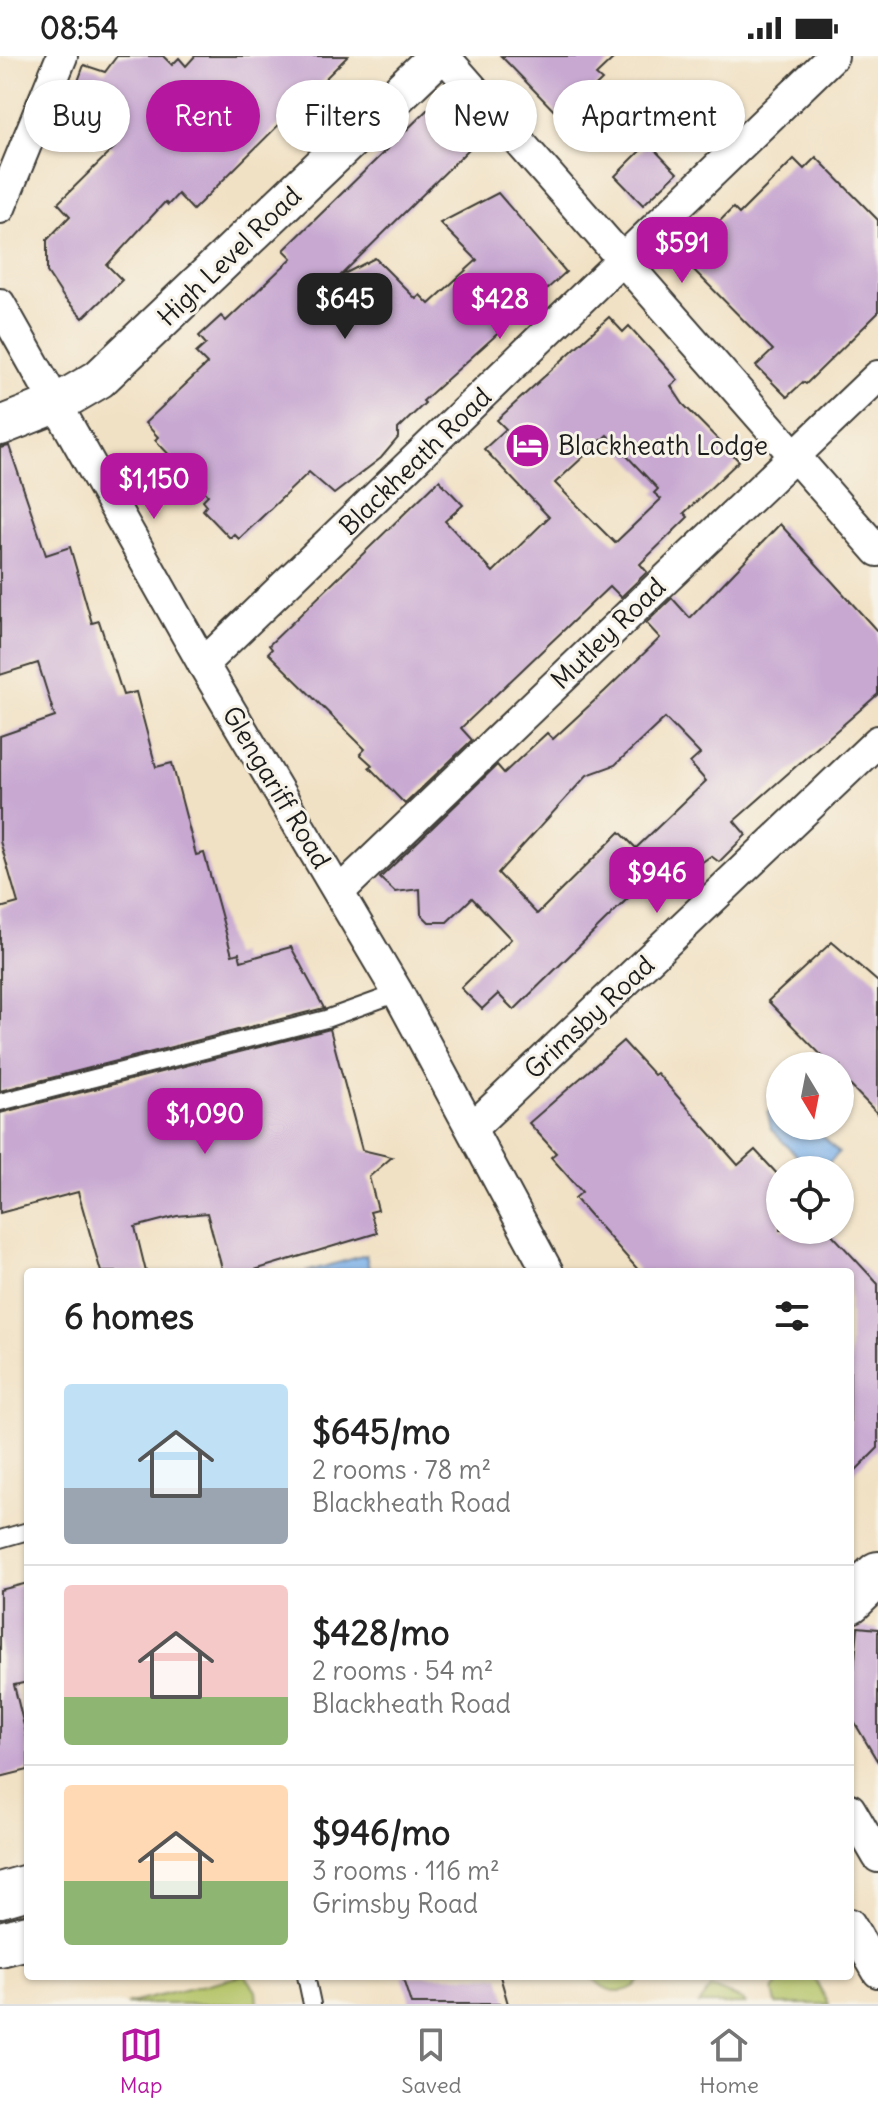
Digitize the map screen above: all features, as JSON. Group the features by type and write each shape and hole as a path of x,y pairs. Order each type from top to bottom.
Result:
{"main road":[{"path":"854,1597 878,1574"},
{"path":"0,1895 24,1888"},
{"path":"0,1944 24,1938"}],"street":[{"path":"0,208 62,56"},
{"name":"High Level Road","path":"0,426 58,403 99,379 438,56"},
{"path":"444,56 878,551"},
{"name":"Blackheath Road","path":"203,664 833,56"},
{"name":"Glengariff Road","path":"0,304 203,664 398,993 473,1127 546,1268"},
{"name":"Mutley Road","path":"340,891 878,376"},
{"name":"Grimsby Road","path":"473,1127 878,741"},
{"path":"854,1816 878,1857"},
{"path":"854,1931 878,1972"}],"lane":[{"path":"0,1102 326,1019 398,993"},
{"path":"0,1539 24,1532"},
{"path":"307,1980 312,2004"}],"green space":[{"path":"225,1980 249,1980 256,1990 257,2004 126,2004"},
{"path":"595,1980 641,1980 626,1990 618,1991"},
{"path":"781,1980 815,1980 829,2004 776,2004 773,1990"},
{"path":"711,1987 743,2000 746,2004 698,2004"}],"water":[{"path":"781,1140 826,1140 839,1153 836,1156 797,1156"},
{"path":"366,1255 369,1268 319,1268"}],"building":[{"path":"117,56 163,56 172,65 179,58 186,66 195,56 348,56 324,80 276,80 276,128 260,143 260,80 146,80 146,152 251,152 193,210 178,194 168,205 165,202 107,265 122,280 83,318 64,298 47,272 47,240 70,216 58,203 110,152 130,152 130,80 79,80 84,65 105,72"},
{"path":"501,56 616,56 596,75 602,80 553,80 553,110 537,93 537,80 524,80"},
{"path":"425,112 425,152 466,152 340,276 375,258 416,299 420,295 429,304 477,260 440,223 498,193 566,272 423,401 425,403 398,429 398,438 381,458 334,494 309,472 239,539 234,534 230,538 203,510 207,505 203,500 208,495 155,440 158,437 145,423 207,364 196,353 206,344 199,336 221,316 226,321 292,258 284,250 384,152 409,152 409,128"},
{"path":"639,152 657,152 677,173 643,205 615,176"},
{"path":"816,157 878,220 878,313 806,384 803,382 787,397 756,366 773,350 682,258 733,208 739,214 794,159 804,169"},
{"path":"609,317 623,332 629,326 678,380 671,386 683,404 739,461 684,513 688,517 640,564 647,572 621,597 610,586 461,728 472,740 405,804 369,767 372,765 360,754 365,749 268,653 272,649 269,645 439,480 463,505 445,521 493,572 549,517 484,449 506,429 497,420","holes":["607,435 658,489 654,493 661,499 615,543 555,483"]},
{"path":"9,446 46,555 70,547 92,623 99,621 123,695 136,692 156,767 172,763 196,855 204,853 232,955 239,953 241,961 291,947 324,1008 0,1091 0,908 18,903 0,841 0,736 55,717 38,663 0,675 0,448"},
{"path":"780,524 878,632 878,694 734,821 746,835 719,862 711,856 691,870 675,852 514,1010 498,994 482,1009 461,988 511,939 472,898 447,922 429,922 421,914 420,889 395,892 380,878 497,765 504,773 547,733 553,739 605,691 660,638 646,623 672,598 690,618","holes":["665,718 700,754 690,763 706,781 636,848 620,832 537,914 498,873 587,775 615,765"]},
{"path":"832,942 878,982 878,1114 854,1089 854,1052 818,1052 768,1001"},
{"path":"330,1029 362,1150 392,1157 369,1177 378,1210 370,1212 377,1233 261,1268 222,1268 207,1213 177,1216 135,1227 145,1268 100,1268 78,1192 0,1213 0,1113"},
{"path":"623,1041 654,1075 657,1073 738,1165 755,1150 766,1162 766,1244 841,1244 878,1284 878,1448 854,1472 854,1268 636,1268 575,1198 582,1192 551,1157 556,1153 529,1123"},
{"path":"24,1584 24,1683 14,1685 24,1726 24,1771 0,1777 0,1590"},
{"path":"858,1627 878,1629 878,1762 854,1722"},
{"path":"403,1980 501,1980 508,2004 411,2004"}],"place":[{"name":"Blackheath Lodge","path":"527,445"}]}
